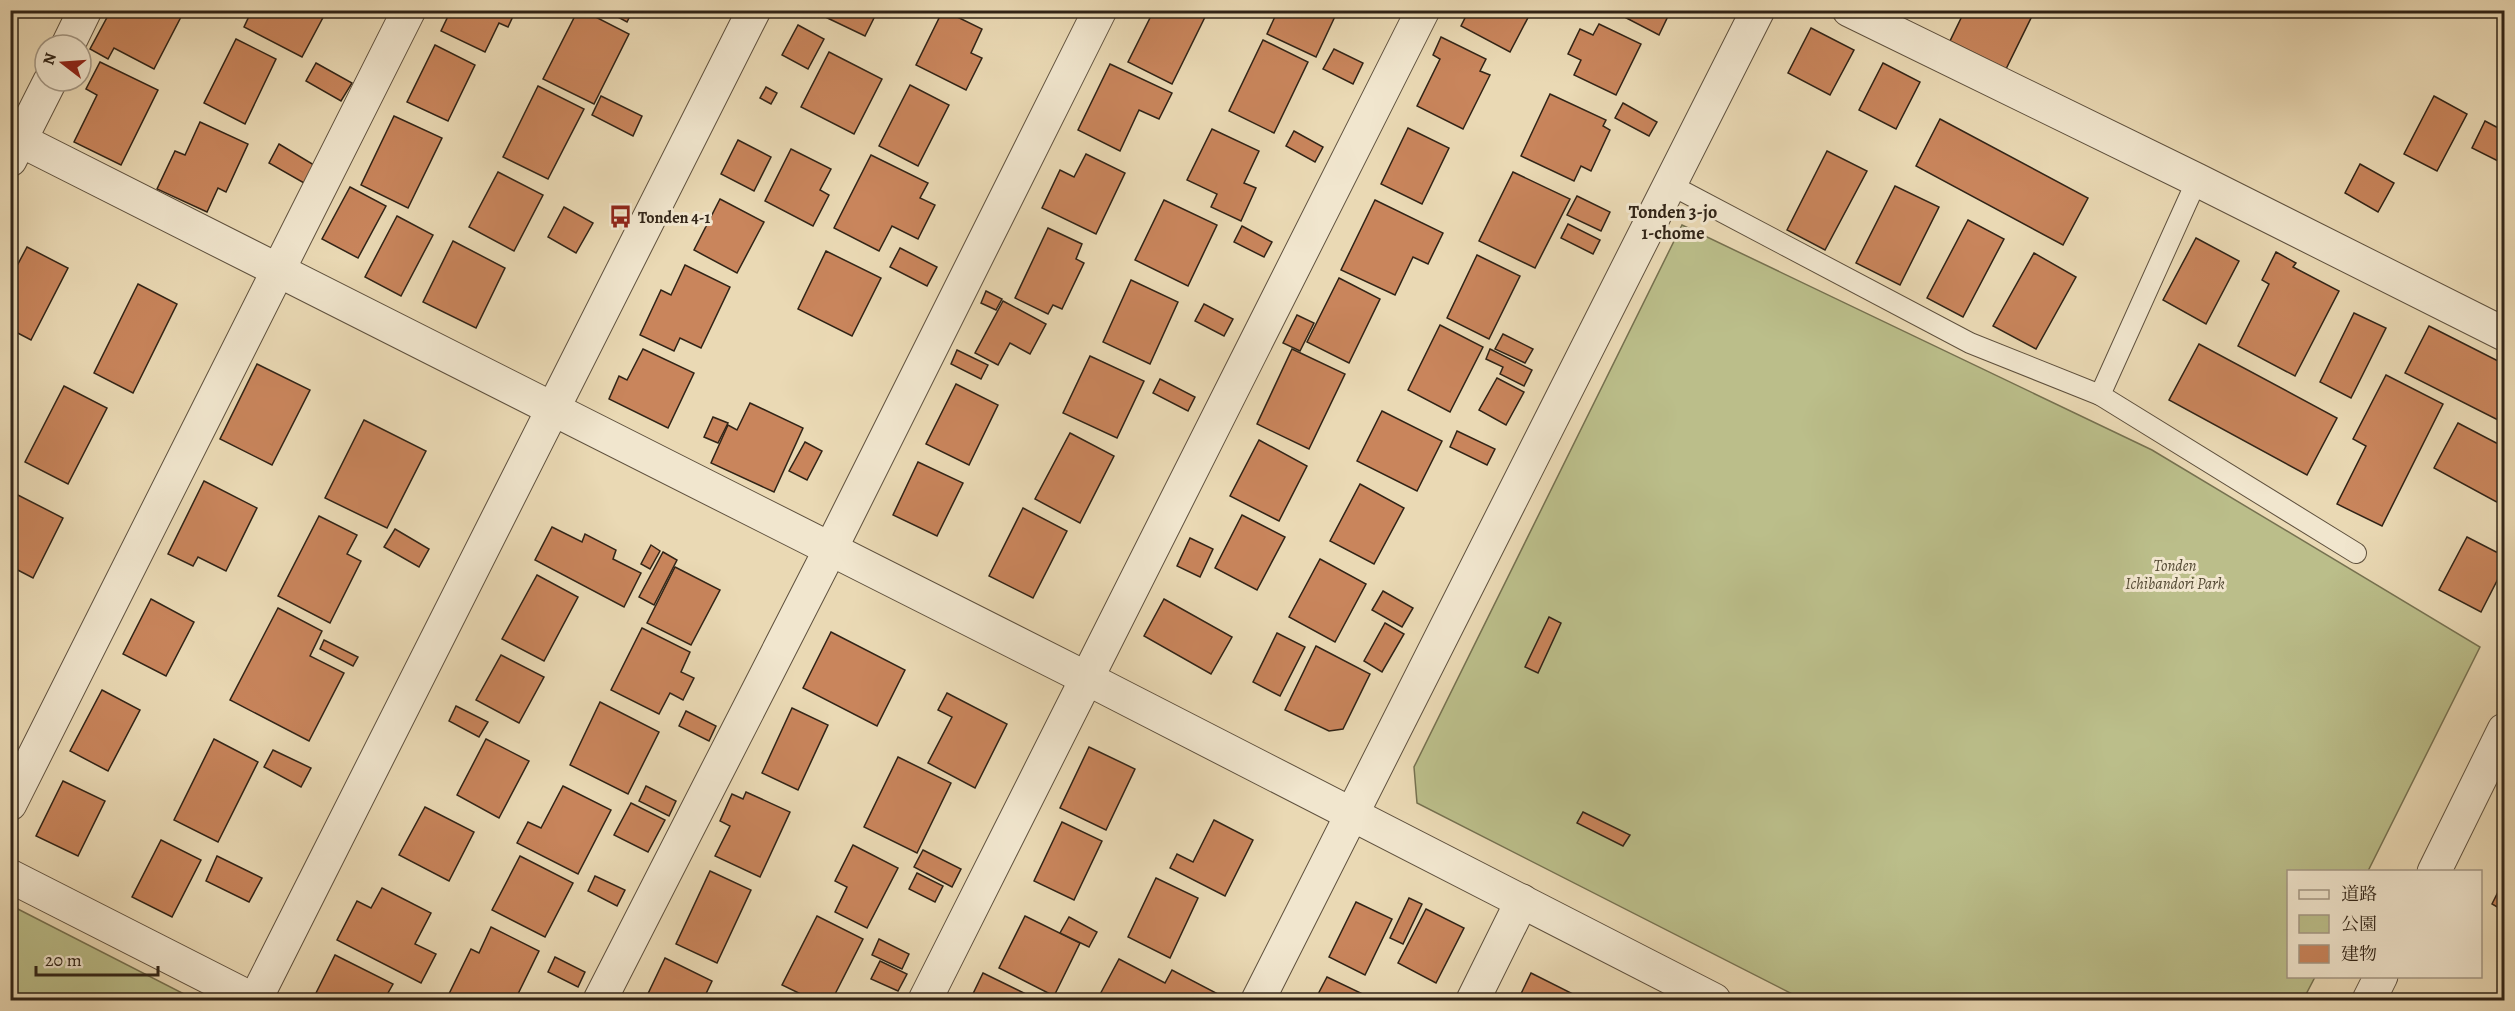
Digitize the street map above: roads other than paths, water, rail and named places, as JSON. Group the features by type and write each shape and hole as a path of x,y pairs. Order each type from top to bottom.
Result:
{"street":[{"path":"74,33 85,10"},
{"path":"10,804 409,10"},
{"path":"10,876 254,1000 754,10"},
{"path":"600,1000 830,550 1100,10"},
{"path":"925,1000 1423,10"},
{"path":"1258,1000 1353,816 1758,10"},
{"path":"1849,10 2505,333"},
{"path":"43,93 14,145 279,271 1088,679 1714,1000"},
{"path":"2435,870 2496,768 2505,730"},
{"path":"1473,1000 1522,901"},
{"path":"2369,1000 2380,978"}],"lane":[{"path":"2100,395 2197,180"},
{"path":"1669,184 1970,343 2100,395 2356,553"}],"place":[{"name":"Tonden 4-1","path":"620,217"}],"district":[{"name":"Tonden 3-jo 1-chome","path":"1673,222"}],"park label":[{"name":"Tonden Ichibandori Park","path":"2175,574"}]}
